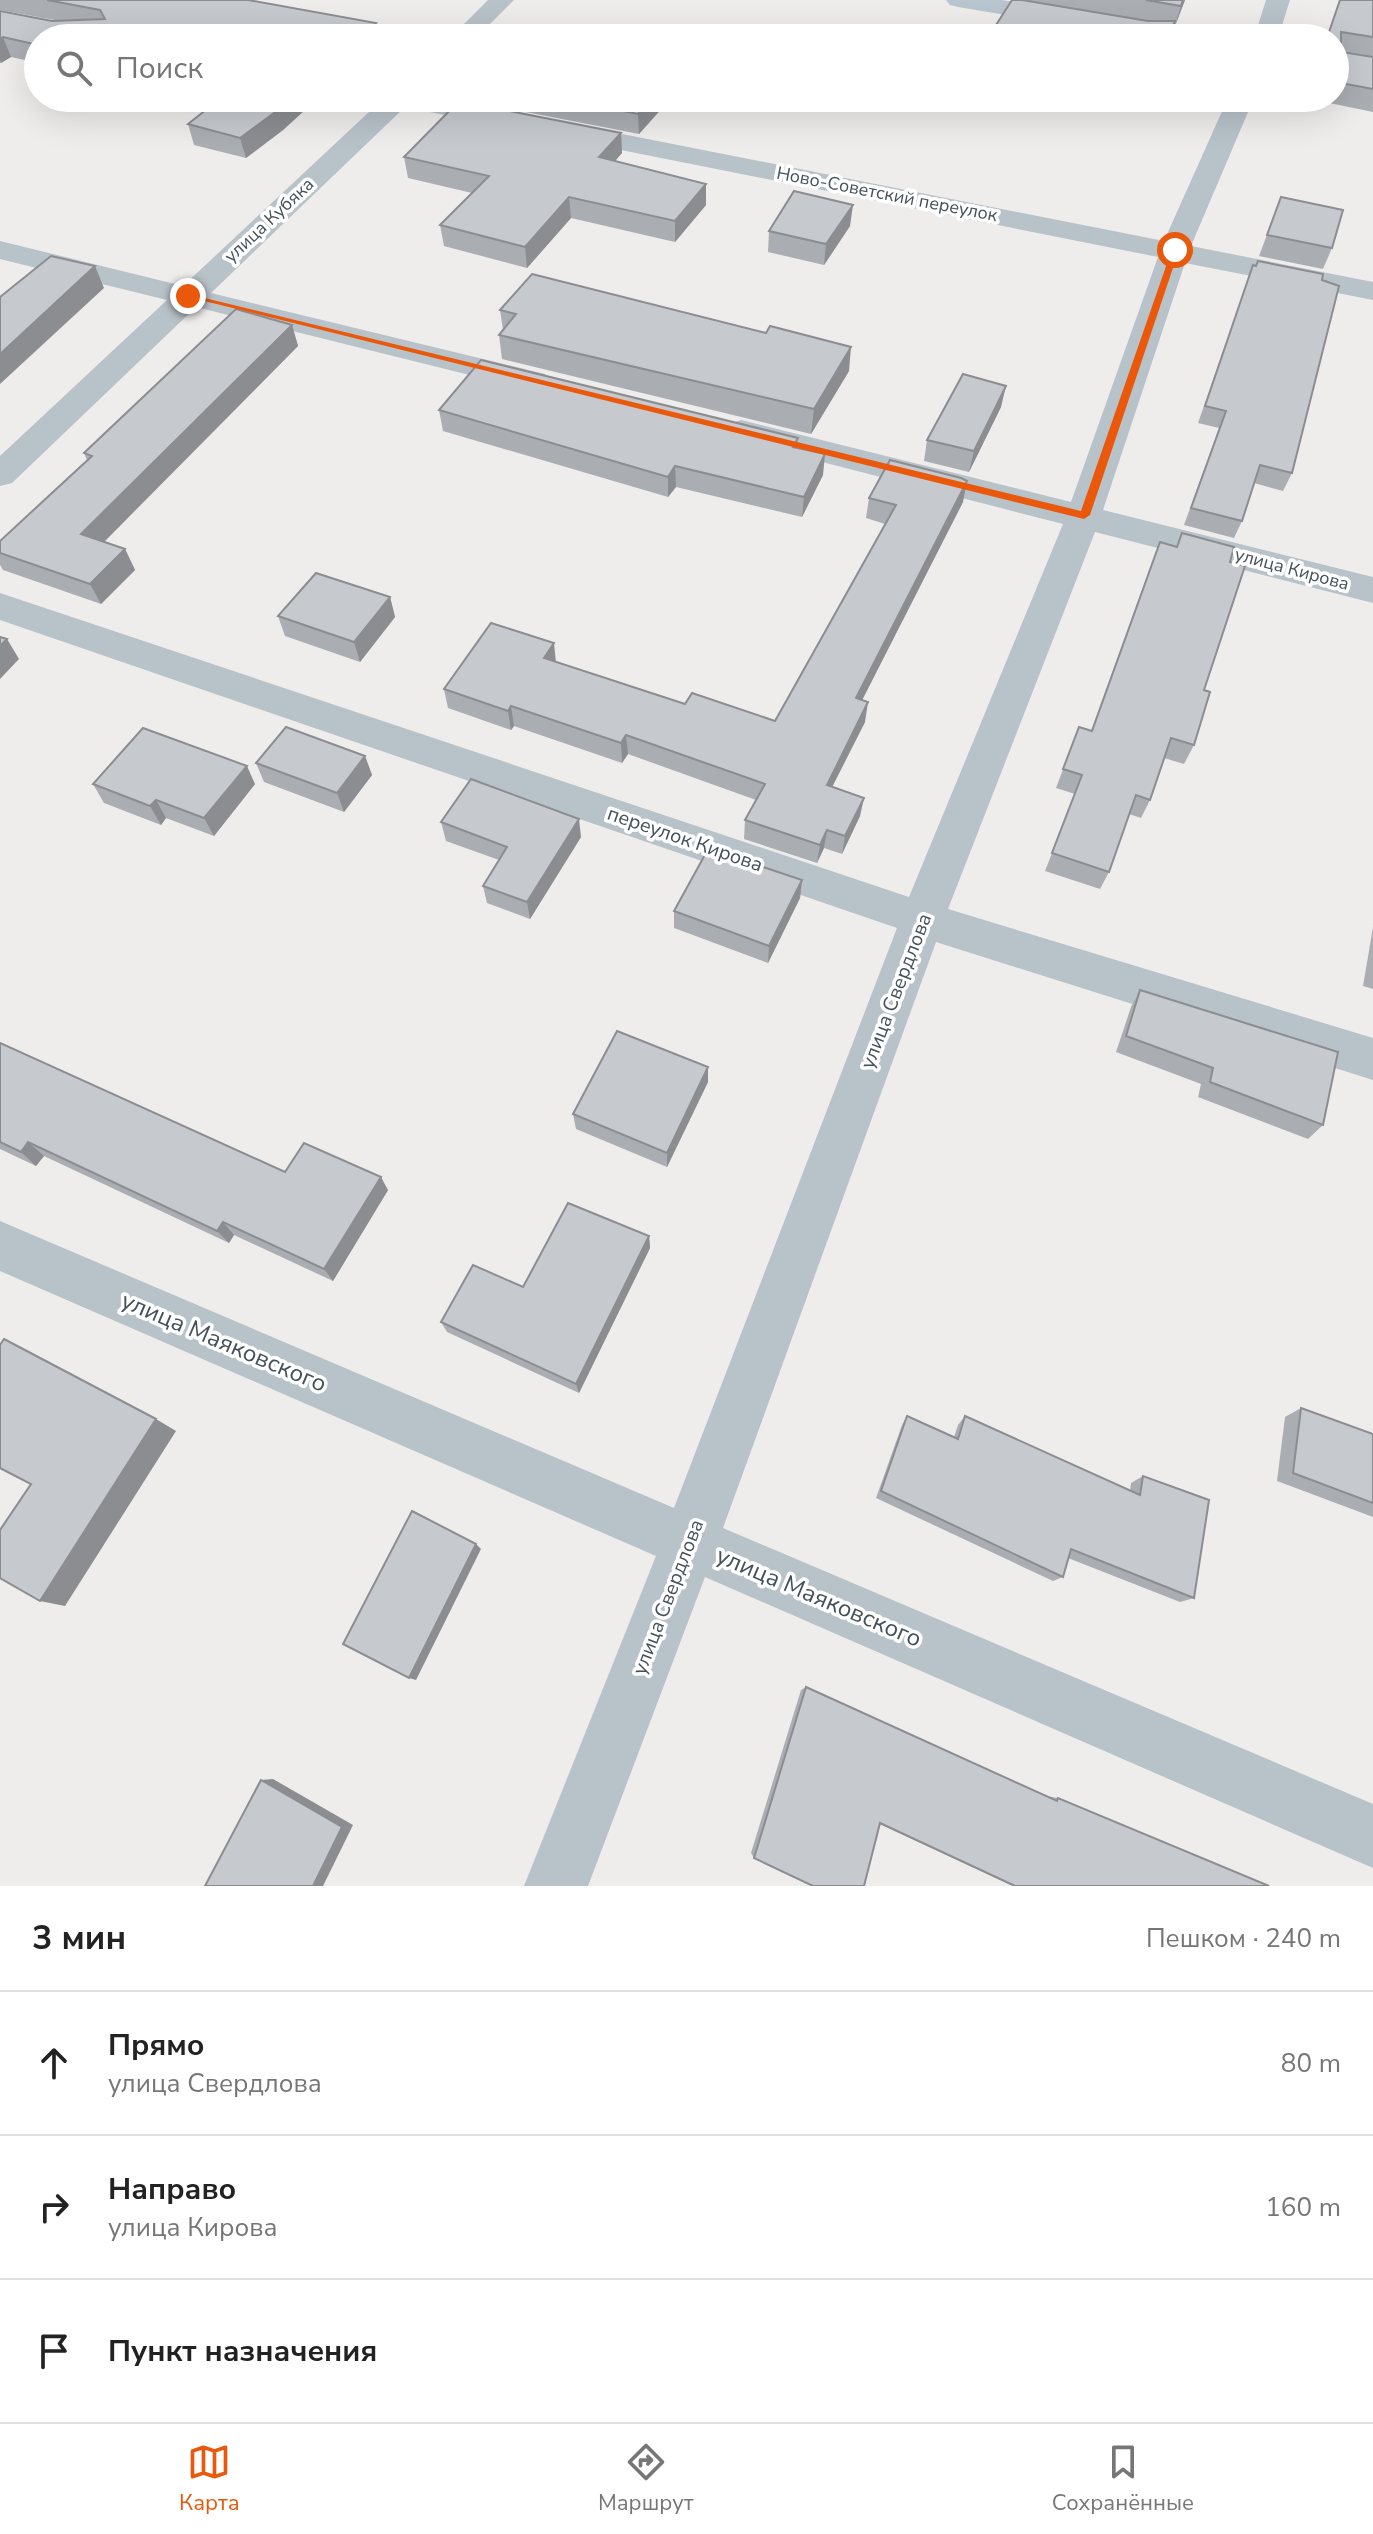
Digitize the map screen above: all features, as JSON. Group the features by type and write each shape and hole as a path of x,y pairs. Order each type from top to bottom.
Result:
{"main road":[{"path":"958,0 1103,24"}],"street":[{"path":"477,24 502,0"},
{"path":"1270,24 1278,0"},
{"name":"улица Кубяка","path":"0,475 385,112"},
{"name":"Ново-Советский переулок","path":"471,112 1373,291"},
{"name":"улица Свердлова","path":"556,1886 690,1541 922,919 1084,515 1175,250 1235,112"},
{"path":"0,250 559,387"},
{"name":"улица Кирова","path":"714,425 1084,515 1373,590"},
{"name":"переулок Кирова","path":"0,606 922,919 1373,1059"},
{"name":"улица Маяковского","path":"0,1246 1373,1836"}],"building":[{"path":"47,0 248,0 376,23 24,24 24,42 0,39 0,11 52,21 105,19 100,10"},
{"path":"1012,0 1148,21 1175,21 1174,24 997,24"},
{"path":"1146,0 1183,0 1181,6"},
{"path":"1340,0 1373,0 1373,37 1349,33 1349,24 1332,24"},
{"path":"1349,53 1373,57 1373,89 1349,85"},
{"path":"203,112 275,112 240,138 188,124"},
{"path":"448,112 515,112 621,133 599,157 706,184 675,221 569,197 525,247 440,225 489,176 404,157"},
{"path":"794,191 853,205 826,244 769,231"},
{"path":"1281,197 1343,210 1332,248 1267,235"},
{"path":"51,256 95,266 0,354 0,297"},
{"path":"1258,261 1323,274 1322,280 1339,286 1292,473 1260,465 1242,521 1191,508 1226,411 1205,406 1253,265 1256,266"},
{"path":"532,274 766,333 770,326 851,347 814,409 499,335 516,314 500,310"},
{"path":"236,309 292,325 81,534 125,549 90,584 0,553 0,541 92,456 84,453"},
{"path":"481,360 798,438 793,447 825,454 804,497 675,466 668,477 439,410"},
{"path":"963,374 1006,386 974,451 927,440"},
{"path":"890,460 967,481 856,698 868,702 827,785 864,798 845,836 827,830 820,845 745,820 765,784 626,735 621,743 511,706 508,711 444,689 491,623 554,643 544,658 685,704 692,693 775,721 896,505 869,498"},
{"path":"1182,533 1234,547 1230,562 1245,566 1204,690 1210,692 1194,745 1171,738 1150,800 1136,795 1109,872 1052,853 1082,775 1063,769 1079,727 1092,731 1160,542 1177,547"},
{"path":"316,573 390,597 354,642 278,616"},
{"path":"286,727 365,756 337,793 256,763"},
{"path":"143,728 247,766 204,818 156,800 150,806 93,784"},
{"path":"471,779 579,819 527,902 483,886 507,847 441,822"},
{"path":"707,851 802,880 769,946 674,911"},
{"path":"1140,990 1338,1052 1323,1125 1210,1082 1213,1068 1126,1036"},
{"path":"617,1031 708,1067 667,1153 573,1114"},
{"path":"0,1043 285,1172 304,1143 381,1177 324,1269 223,1222 217,1231 28,1142 21,1152 0,1142"},
{"path":"568,1203 649,1236 576,1384 441,1322 473,1265 523,1287"},
{"path":"4,1339 156,1419 40,1601 0,1578 0,1530 31,1484 0,1468 0,1345"},
{"path":"1301,1408 1373,1434 1373,1503 1293,1473"},
{"path":"907,1416 958,1439 965,1416 1140,1495 1143,1476 1209,1500 1194,1598 1071,1549 1063,1577 881,1491"},
{"path":"412,1511 476,1544 409,1678 343,1644"},
{"path":"806,1687 1057,1801 1058,1798 1269,1886 1015,1886 880,1823 864,1886 813,1886 754,1858"},
{"path":"261,1780 342,1827 313,1886 205,1886"}],"route":[{"path":"188,296 1084,515 1175,250"}]}
